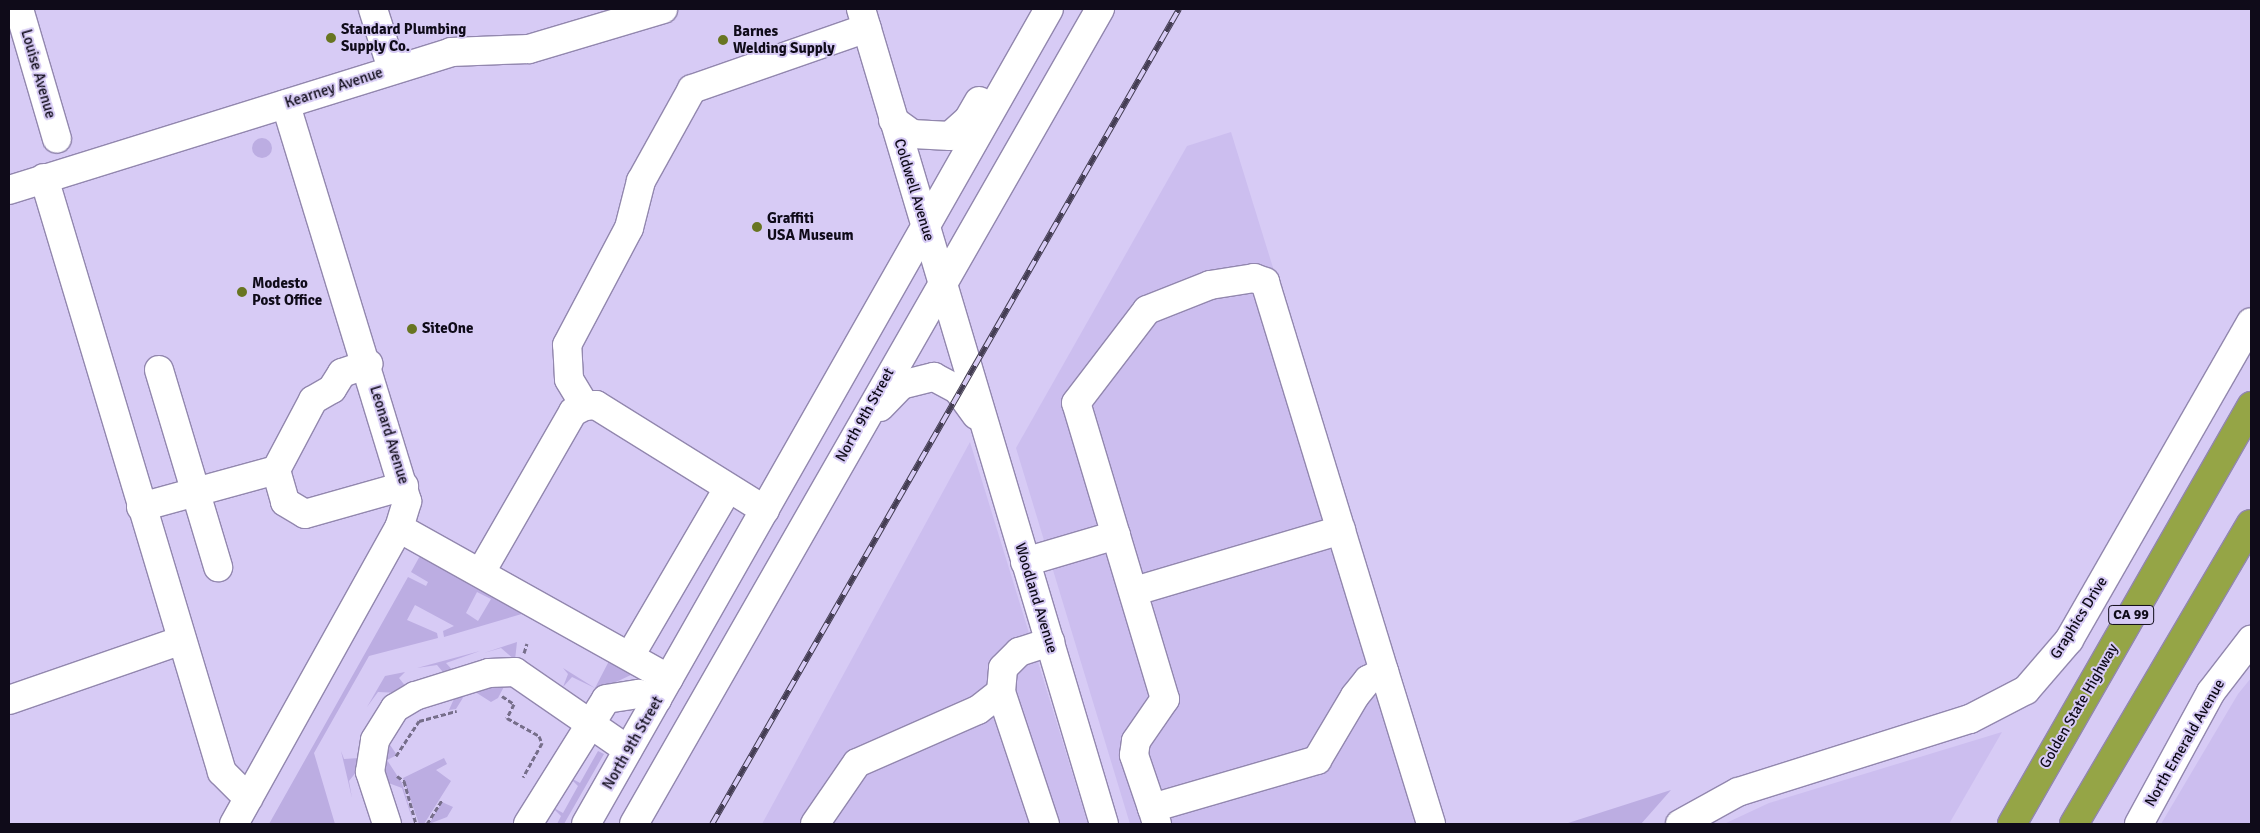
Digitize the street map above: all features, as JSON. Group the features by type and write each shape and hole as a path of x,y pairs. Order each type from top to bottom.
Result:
{"highway":[{"name":"Golden State Highway","path":"2012,824 2251,406"},
{"path":"2074,824 2251,524"}],"street":[{"name":"Louise Avenue","path":"19,9 57,139"},
{"path":"373,9 392,69"},
{"name":"Kearney Avenue","path":"9,190 392,69 466,49 529,49 663,9"},
{"name":"North 9th Street","path":"634,824 827,483 943,285 1100,9"},
{"path":"893,120 923,137 958,132 1016,38 1044,16"},
{"name":"North 9th Street","path":"586,824 1044,16"},
{"path":"585,406 569,379 567,345 629,228 641,181 692,89 864,18"},
{"name":"Coldwell Avenue","path":"864,18 925,228 969,370"},
{"name":"Leonard Avenue","path":"234,824 399,528 407,501 368,364 286,104"},
{"path":"44,178 141,507 222,772 248,798"},
{"path":"1384,672 1368,680 1356,696 1317,760 1154,816 1134,755 1136,741 1165,699 1135,591 1076,404 1083,389 1147,310 1210,285 1254,278 1265,282 1432,824"},
{"name":"Graphics Drive","path":"1693,820 1738,792 1970,720 2026,690 2069,640 2251,322"},
{"path":"368,364 342,373 332,389 313,400 276,470 285,502 305,514 404,486"},
{"path":"160,370 218,567"},
{"name":"Woodland Avenue","path":"969,370 1104,824"},
{"path":"827,483 836,480 882,403 914,378 934,377 958,390 987,433"},
{"path":"481,572 573,412 585,406 596,405 765,510"},
{"path":"141,507 276,470"},
{"path":"630,656 728,488"},
{"path":"399,528 630,656 663,689"},
{"path":"1135,591 1341,530"},
{"path":"1026,562 1116,535"},
{"path":"9,700 182,640"},
{"path":"1045,824 1000,692 1003,668 1019,652 1050,642"},
{"name":"North Emerald Avenue","path":"2139,824 2211,692 2247,652"},
{"path":"387,824 370,772 375,740 395,708 415,696 489,673 515,672 628,750"},
{"path":"528,824 588,721 606,699 663,689"},
{"path":"815,824 857,763 978,710 1000,692"}],"path":[{"path":"505,690 501,697 514,704 507,718 539,736 542,743 523,777"},
{"path":"390,761 420,721 457,711"},
{"path":"394,770 404,781 416,824"},
{"path":"427,824 442,800"}],"shaded area":[{"path":"1231,132 1445,824 1130,824 1016,448 1187,146"},
{"path":"258,138 266,138 272,144 272,152 266,158 258,158 252,152 252,144"},
{"path":"970,442 1088,824 762,824"},
{"path":"421,554 525,613 444,637 443,631 454,626 415,605 407,620 437,633 438,638 369,656 314,753 335,824 269,824 408,577 426,586 428,582 411,572","holes":["477,592 491,599 478,621 466,613"]},
{"path":"517,642 515,660 501,648 484,653"},
{"path":"480,651 446,663 456,674 448,678 437,665 417,668"},
{"path":"609,661 633,674 599,690 572,677 563,687 568,674 563,668 595,688"},
{"path":"405,672 399,678 407,688 400,693 378,692 367,707 385,676"},
{"path":"2251,678 2251,824 2161,824 2238,694"},
{"path":"493,680 507,681 498,698 491,702 469,688"},
{"path":"469,688 456,709 449,710 457,692"},
{"path":"2002,732 1949,824 1724,824 1769,803"},
{"path":"388,742 397,755 387,760 402,783 414,824 402,788 383,781"},
{"path":"341,751 344,759 359,758 361,766 349,781 352,798"},
{"path":"598,751 604,754 564,824 557,824 561,816 552,807 563,813 578,786 569,777 580,783"},
{"path":"444,758 447,764 436,770 451,781 424,824 419,824 403,778"},
{"path":"1671,790 1641,824 1565,824"},
{"path":"442,802 453,807 447,817 429,824"}],"railway":[{"path":"712,824 1179,9"}],"place":[{"name":"Standard Plumbing Supply Co.","path":"331,38"},
{"name":"Barnes Welding Supply","path":"723,40"},
{"name":"Graffiti USA Museum","path":"757,227"},
{"name":"Modesto Post Office","path":"242,292"},
{"name":"SiteOne","path":"412,329"}]}
